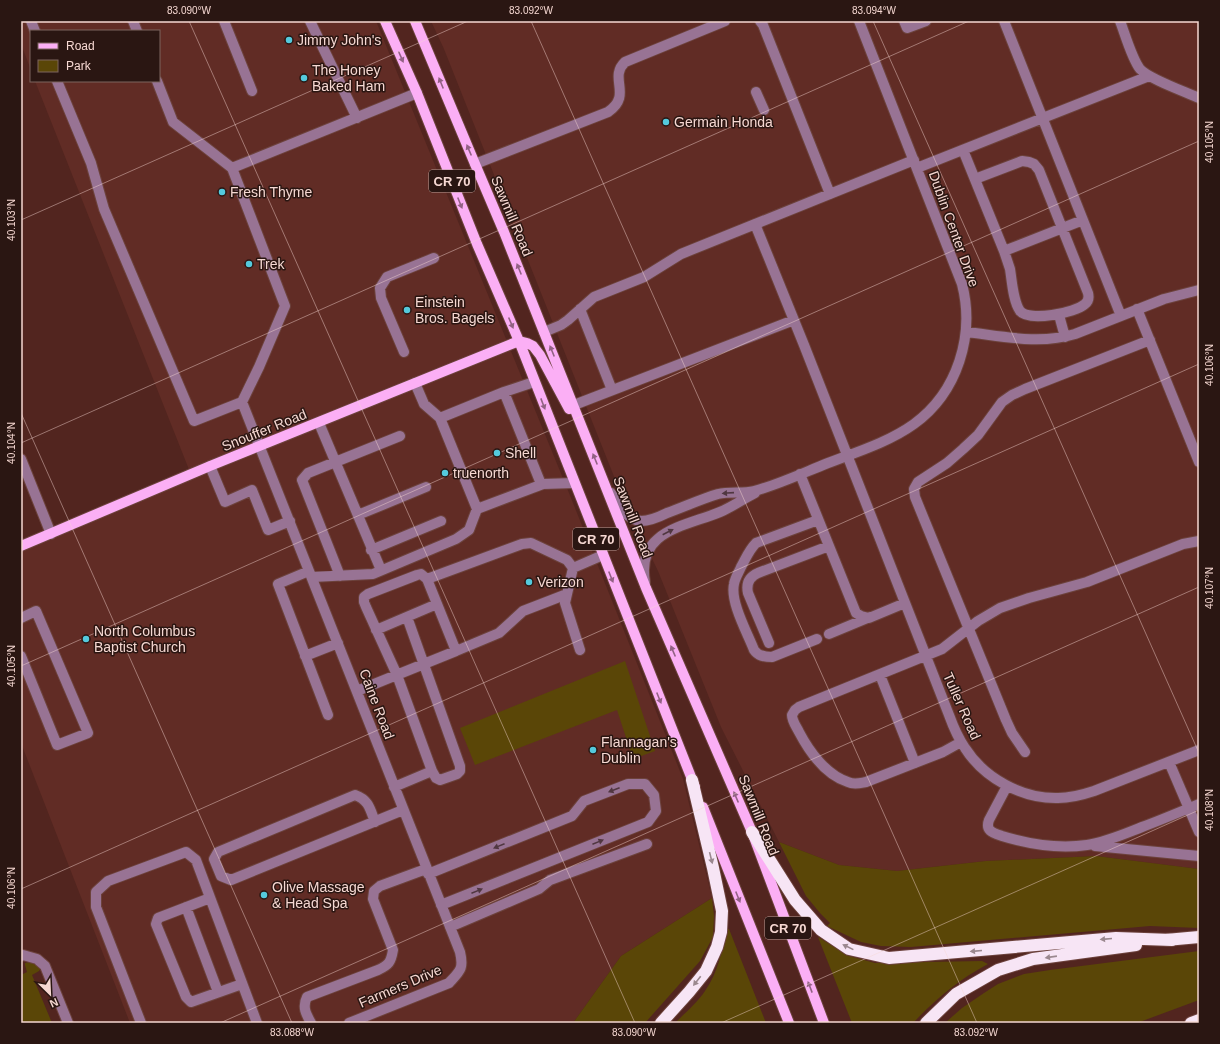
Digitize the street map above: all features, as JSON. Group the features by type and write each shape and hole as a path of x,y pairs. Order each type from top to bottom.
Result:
{"highway":[{"path":"661,1023 706,971 717,947 721,932 722,911 692,780"},
{"path":"752,832 795,900 821,930 848,949 890,958 1116,938 1172,940"},
{"path":"926,1023 956,994 998,970 1033,959 1199,937"},
{"path":"1191,1023 1199,1020"}],"main road":[{"name":"CR 70","path":"385,21 417,93 477,244 518,341 789,1023"},
{"name":"Sawmill Road","path":"415,21 504,232 646,588 752,832 824,1023"},
{"name":"Snouffer Road","path":"21,546 210,466 518,341"},
{"path":"518,341 527,342 533,346 540,355 587,439"}],"street":[{"path":"224,21 252,91"},
{"path":"310,21 357,118"},
{"path":"475,164 608,112 618,101 620,90 618,74 625,62 725,21"},
{"name":"Dublin Center Drive","path":"603,479 613,497 626,514 633,519 643,521 655,518 720,494 753,491 767,487 847,456 899,433 915,423 932,408 949,385 961,358 966,332 967,309 962,284 859,21"},
{"path":"904,21 907,28 926,21"},
{"path":"1004,21 1121,316"},
{"path":"1120,21 1138,66 1144,73 1199,98"},
{"path":"765,22 830,194"},
{"path":"544,332 565,322 594,297 644,277 681,254 830,194 915,164 963,150 1149,76"},
{"path":"57,82 91,163 104,209 194,421 242,402 259,367 285,306 232,168 174,122 157,82"},
{"path":"756,92 764,110"},
{"path":"232,168 417,93"},
{"path":"963,150 1004,251 1009,267 1016,302 1021,312 1028,315 1048,316 1058,315 1083,306 1088,298 1039,170 1034,164 1020,162 975,179"},
{"path":"1004,251 1083,220"},
{"name":"Tuller Road","path":"755,224 954,727 969,754 984,770 1001,783 1024,792 1046,798 1058,798 1082,795 1199,750"},
{"path":"404,352 381,298 380,288 387,277 434,258"},
{"path":"966,332 1038,340 1065,337 1137,309 1177,295 1199,290"},
{"path":"580,309 612,390"},
{"path":"1137,309 1199,462"},
{"path":"1058,315 1065,337"},
{"path":"574,405 794,320"},
{"path":"1025,752 1009,726 968,629 914,497 915,485 947,463 963,449 978,435 1002,402 1012,395 1150,340"},
{"path":"440,418 504,392 534,382"},
{"path":"415,383 424,404 440,418 478,509"},
{"path":"504,392 541,484"},
{"name":"Caine Road","path":"242,402 460,952 462,962 460,972"},
{"path":"319,423 358,515 371,550 381,570"},
{"path":"340,576 302,480 308,473 400,436"},
{"path":"21,459 51,534"},
{"path":"210,466 225,502 252,490 268,530 290,521"},
{"path":"800,474 856,612 865,618 871,617"},
{"path":"328,715 278,584 311,574 340,576 373,574 456,539 469,530 478,509 541,484 574,484"},
{"path":"358,515 426,487"},
{"name":"Dublin Center Drive","path":"646,588 644,574 645,560 647,553 654,542 665,533 726,509 767,487"},
{"path":"817,639 772,657 757,654 735,604 733,592 737,576 749,550 756,543 818,520"},
{"path":"371,550 441,521"},
{"path":"961,742 943,752 866,782 857,784 850,783 835,775 816,759 807,747 792,719 792,713 796,708 926,657 947,646 978,621 1015,602 1086,582 1183,544 1199,541"},
{"path":"427,579 522,544 531,543 567,560 573,568 565,602 580,650"},
{"path":"769,643 748,593 748,581 755,574 829,546"},
{"path":"573,568 603,555"},
{"path":"407,616 460,766 460,771 457,774 440,780 436,778 432,771 397,675 366,607 364,597 416,574 421,574 427,579 456,651"},
{"path":"737,576 748,581"},
{"path":"357,691 499,633 523,611 567,594"},
{"path":"829,634 905,603"},
{"path":"376,630 437,604"},
{"path":"21,618 36,611 88,733 57,745 21,656"},
{"path":"305,656 338,643"},
{"path":"880,675 915,763"},
{"path":"1169,762 1199,832"},
{"path":"394,787 432,771"},
{"path":"311,1023 305,1010 304,1002 307,997 387,965 392,958 393,950 372,898 374,891 380,886 428,872 572,816 584,801 628,784 646,784 654,795 656,811 648,822 441,905"},
{"path":"1008,786 988,822 988,826 992,832 1011,839 1056,846 1132,849 1199,856"},
{"path":"375,822 369,805 361,797 355,795 218,852 214,860 221,876 231,880 375,822 403,810"},
{"path":"1078,846 1092,844 1112,838 1199,804"},
{"path":"450,927 539,889 550,880 647,844"},
{"path":"141,1023 96,907 96,892 108,880 186,852 196,860 257,1023"},
{"path":"210,898 158,918 156,924 186,997 191,1002 242,984"},
{"path":"186,907 218,992"},
{"path":"21,956 23,955 37,959 45,966 68,1023"},
{"name":"Farmers Drive","path":"350,1023 449,983 460,972"}],"shaded area":[{"path":"21,21 376,21 571,498 683,779 712,898 621,956 573,1023 130,1023 21,743 21,540 190,472 35,82 160,82 160,30 30,30 30,67 21,44"},
{"path":"431,21 1199,21 1199,869 1096,856 986,861 897,871 839,865 779,842 721,727 658,571 623,499 444,49"}],"green space":[{"path":"625,661 655,751 633,759 617,710 475,765 460,728"},
{"path":"779,842 839,865 897,871 986,861 1096,856 1199,869 1199,928 1150,926 911,947 881,946 861,942 827,926 830,923 806,896"},
{"path":"712,898 714,916 713,937 700,961 645,1023 573,1023 621,956"},
{"path":"727,929 729,929 766,1023 675,1023 698,1000 713,977 719,961"},
{"path":"818,937 849,956 875,963 982,961 988,964 967,976 948,990 913,1023 852,1023"},
{"path":"1199,951 1199,1000 1137,1023 945,1023 962,1008 998,984 1024,974"},
{"path":"25,963 35,963 41,968 32,975 52,1023 21,1023 21,975 27,972"}],"place":[{"name":"Jimmy John's","path":"289,40"},
{"name":"The Honey Baked Ham","path":"304,78"},
{"name":"Germain Honda","path":"666,122"},
{"name":"Fresh Thyme","path":"222,192"},
{"name":"Trek","path":"249,264"},
{"name":"Einstein Bros. Bagels","path":"407,310"},
{"name":"Shell","path":"497,453"},
{"name":"truenorth","path":"445,473"},
{"name":"Verizon","path":"529,582"},
{"name":"North Columbus Baptist Church","path":"86,639"},
{"name":"Flannagan's Dublin","path":"593,750"},
{"name":"Olive Massage & Head Spa","path":"264,895"}]}
